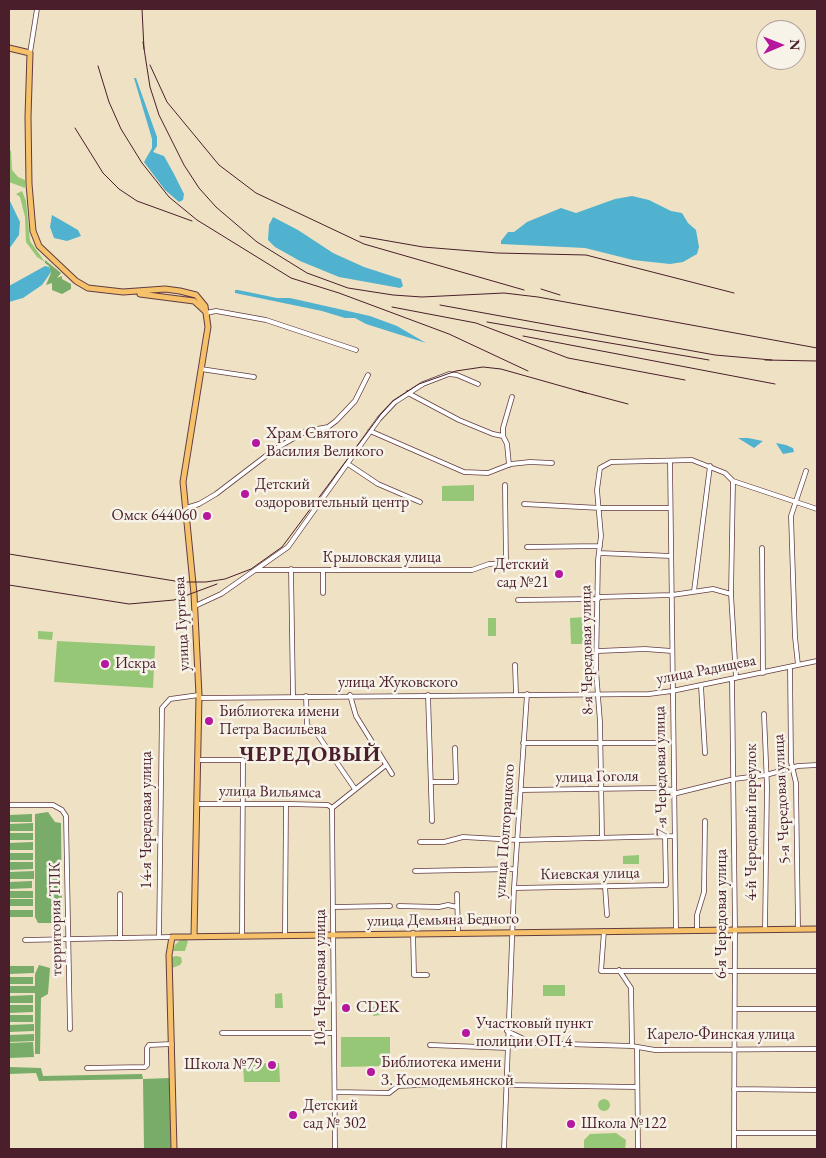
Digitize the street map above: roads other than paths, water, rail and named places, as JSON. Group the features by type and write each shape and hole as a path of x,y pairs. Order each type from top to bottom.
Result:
{"main road":[{"path":"9,48 30,53 28,134 30,196 33,231 39,246 45,254 88,288 124,292 165,289 196,295 202,300 206,313"},
{"name":"улица Гуртьева","path":"194,936 199,697 195,606 184,471 208,327 206,313"},
{"name":"улица Демьяна Бедного","path":"172,937 285,934 817,929"},
{"path":"172,937 169,955 174,1149"}],"street":[{"path":"30,53 37,9"},
{"path":"206,313 216,312 266,320 356,350"},
{"path":"202,369 254,377"},
{"path":"195,606 208,601 257,570 293,542 370,431 395,402 429,382 453,374 478,384"},
{"path":"186,508 199,504 216,494 275,449 306,432 328,427 356,401 368,375"},
{"path":"408,393 459,420 493,434 503,436"},
{"path":"509,465 503,428 512,397"},
{"path":"370,431 464,472 488,473 509,465 530,462 552,463"},
{"path":"670,461 692,460 729,475 733,481 817,509"},
{"name":"8-я Чередовая улица","path":"602,837 602,789 596,670 600,546 598,472 603,465 612,462 670,461"},
{"name":"7-я Чередовая улица","path":"670,461 676,930"},
{"path":"348,464 378,484 420,502"},
{"path":"694,591 710,466"},
{"path":"798,665 795,637 791,516 806,471"},
{"name":"6-я Чередовая улица","path":"733,481 730,594 734,679 734,1149"},
{"name":"Крыловская улица","path":"257,570 472,570 489,564 506,563 505,484"},
{"path":"524,504 600,508 670,508"},
{"path":"527,547 600,546"},
{"path":"762,548 763,672"},
{"path":"599,553 671,556"},
{"path":"291,569 293,696"},
{"path":"323,570 323,593"},
{"path":"518,600 672,595 713,589 730,594"},
{"path":"598,651 645,649 672,651"},
{"name":"улица Радищева","path":"598,695 672,692 817,661"},
{"path":"515,665 516,694"},
{"name":"5-я Чередовая улица","path":"790,667 792,769 796,783 798,929"},
{"path":"701,686 705,752"},
{"name":"улица Полторацкого","path":"504,1149 505,1083 514,888 527,694"},
{"path":"350,695 356,716 392,774"},
{"path":"428,695 432,821"},
{"name":"улица Жуковского","path":"164,703 182,696 598,695"},
{"path":"306,696 307,726 313,728 355,789"},
{"name":"14-я Чередовая улица","path":"159,937 163,773 160,750 162,708 164,703"},
{"name":"4-й Чередовый переулок","path":"764,714 766,775 765,929"},
{"path":"523,743 655,743"},
{"path":"431,782 456,782 455,748"},
{"path":"198,760 243,760 242,935"},
{"name":"улица Вильямса","path":"197,804 328,805 332,808 386,765"},
{"name":"улица Гоголя","path":"521,790 658,788 673,792 734,779 766,775 798,766 817,765"},
{"path":"285,934 286,804"},
{"name":"территория ТПК","path":"9,805 52,806 62,810 67,821 70,1029"},
{"name":"10-я Чередовая улица","path":"332,808 335,1149"},
{"path":"697,930 698,910 704,892 705,822"},
{"name":"Киевская улица","path":"514,888 666,885 665,836"},
{"path":"420,842 444,842 463,837 517,840 674,836"},
{"path":"415,871 515,869"},
{"path":"605,886 607,915"},
{"path":"120,894 120,938"},
{"path":"457,894 458,932"},
{"path":"399,906 439,907 448,905 457,907"},
{"path":"333,908 390,906"},
{"path":"604,931 601,971 817,971"},
{"path":"413,933 414,975 427,975"},
{"name":"улица Демьяна Бедного","path":"25,940 172,937"},
{"path":"619,970 631,988 637,1087 638,1149"},
{"path":"735,1009 817,1009"},
{"name":"Карело-Финская улица","path":"508,1031 532,1043 634,1046 656,1050 734,1048 817,1049"},
{"path":"222,1033 334,1033"},
{"path":"87,1068 145,1067 147,1065 147,1048 149,1045 172,1044"},
{"path":"430,1045 507,1048"},
{"path":"335,1092 389,1093 398,1086 505,1083 637,1087"},
{"path":"734,1089 817,1090"},
{"path":"734,1132 817,1133"}],"water":[{"path":"134,78 136,78 157,137 157,146 153,152 164,156 184,194 183,200 179,202 165,190 144,162 152,148 152,139"},
{"path":"632,196 649,200 671,211 682,213 688,223 696,230 699,247 697,254 683,262 670,264 633,260 585,248 501,244 501,241 508,232 514,232 527,222 561,208 576,213 615,199"},
{"path":"9,199 20,222 19,235 9,249"},
{"path":"52,215 78,230 81,236 67,241 54,238 50,227"},
{"path":"273,217 298,230 333,253 364,267 401,279 403,286 400,288 339,277 300,261 275,247 268,240 269,225"},
{"path":"45,266 49,267 51,272 42,285 23,298 9,302 9,286"},
{"path":"235,290 277,298 290,298 370,316 397,326 426,343 366,324 355,318 345,318 322,311 235,293"},
{"path":"738,438 748,438 763,441 754,448"},
{"path":"776,443 793,448 794,452 783,454"}],"railway":[{"path":"142,9 144,49"},
{"path":"143,42 150,87 159,115 184,165 199,188 216,207 257,242 307,273 348,288 393,295 422,297 504,293 538,297 817,348"},
{"path":"150,65 167,102 219,165 256,193 364,244 524,290"},
{"path":"98,66 109,102 121,129 142,163 169,197 197,220 291,278 339,293 449,334 528,371"},
{"path":"75,128 103,173 119,189 137,201 192,221"},
{"path":"360,236 423,247 497,253 586,255 734,293"},
{"path":"541,289 560,295"},
{"path":"440,305 715,355 772,360"},
{"path":"392,307 476,323 568,358 685,380"},
{"path":"487,322 709,360"},
{"path":"523,336 775,384"},
{"path":"765,360 817,361"},
{"path":"9,554 181,582 206,582 225,579 251,569 282,547 381,414 393,401 419,384 456,371 483,367 501,369 586,393"},
{"path":"579,391 628,404"},
{"path":"9,585 129,604 174,600 217,584"}],"place":[{"name":"Храм Святого Василия Великого","path":"256,443"},
{"name":"Детский оздоровительный центр","path":"245,494"},
{"name":"Омск 644060","path":"207,516"},
{"name":"Детский сад №21","path":"559,574"},
{"name":"Искра","path":"105,664"},
{"name":"Библиотека имени Петра Васильева","path":"209,721"},
{"name":"CDEK","path":"346,1008"},
{"name":"Участковый пункт полиции ОП 4","path":"466,1033"},
{"name":"Школа №79","path":"272,1065"},
{"name":"Библиотека имени З. Космодемьянской","path":"371,1072"},
{"name":"Детский сад № 302","path":"293,1115"},
{"name":"Школа №122","path":"571,1124"}],"district":[{"name":"ЧЕРЕДОВЫЙ","path":"310,755"}]}
